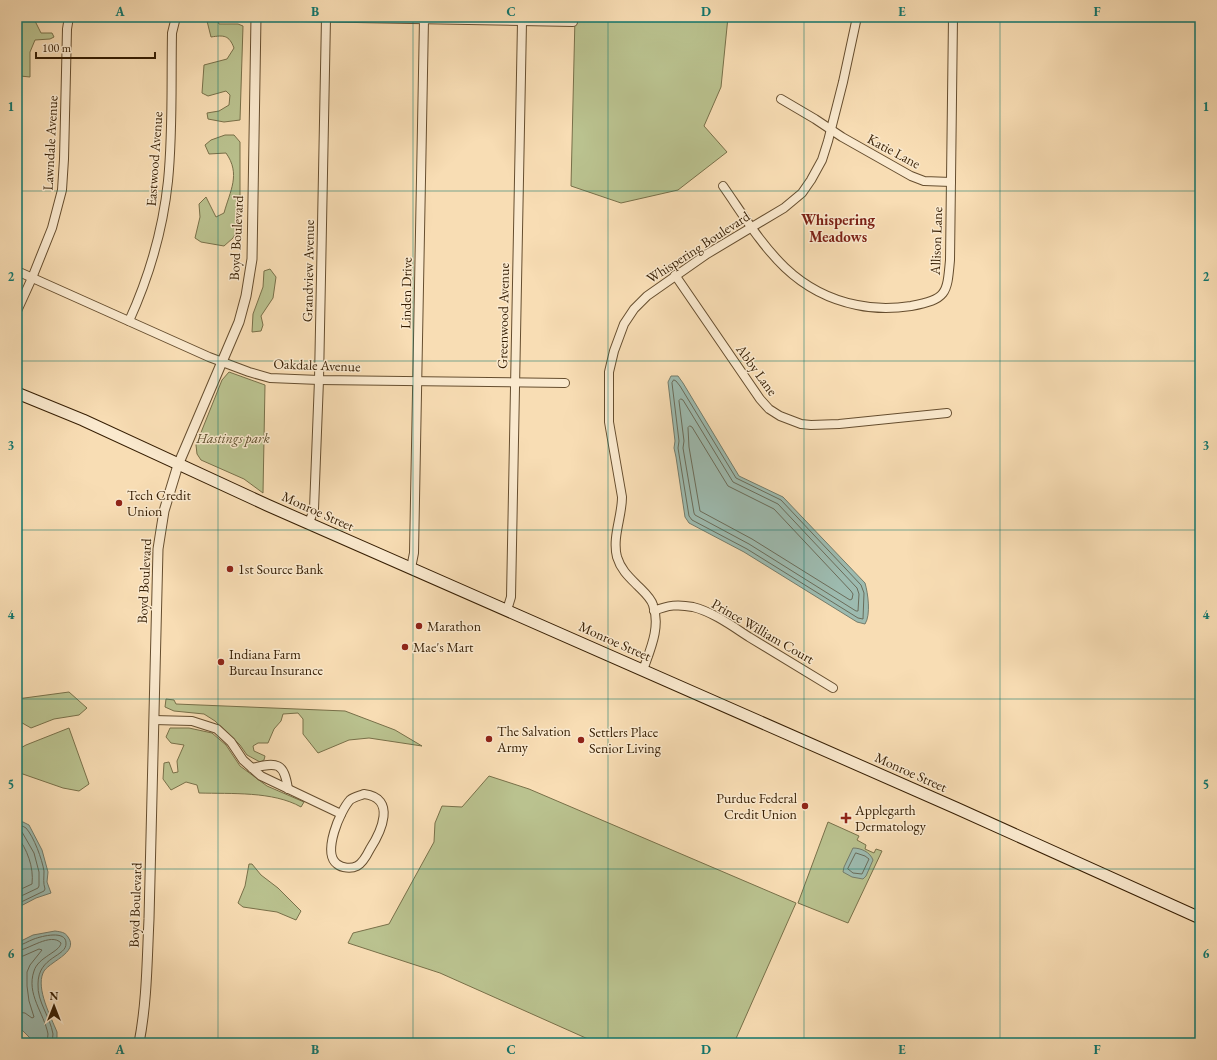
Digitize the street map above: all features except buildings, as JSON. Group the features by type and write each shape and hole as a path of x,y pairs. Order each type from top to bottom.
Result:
{"main road":[{"name":"Monroe Street","path":"17,393 83,420 178,465 985,821 1200,918"}],"street":[{"name":"Lawndale Avenue","path":"17,311 52,228 62,190 67,29 69,17"},
{"name":"Eastwood Avenue","path":"129,321 148,272 158,240 163,214 168,181 172,33 176,17"},
{"name":"Boyd Boulevard","path":"139,1043 142,1029 147,976 158,549 164,511 178,465 239,322 246,296 252,259 256,17"},
{"path":"301,17 572,22"},
{"name":"Whispering Boulevard","path":"643,670 651,647 656,625 653,605 645,594 625,574 621,567 615,548 622,509 622,497 609,422 609,372 614,351 628,317 647,296 707,254 779,212 802,193 816,172 828,142 857,17"},
{"name":"Allison Lane","path":"723,186 769,250 784,268 797,279 831,299 876,308 899,308 939,297 948,286 950,260 953,17"},
{"name":"Grandview Avenue","path":"309,523 314,509 319,380 326,18"},
{"name":"Linden Drive","path":"411,568 414,553 424,19"},
{"name":"Greenwood Avenue","path":"507,610 511,597 522,22"},
{"name":"Katie Lane","path":"780,99 842,137 911,176 925,181 951,182"},
{"name":"Oakdale Avenue","path":"17,271 209,356 249,372 270,378 565,383"},
{"name":"Abby Lane","path":"675,275 760,399 769,409 780,416 801,424 823,426 947,413"},
{"name":"Prince William Court","path":"654,611 667,605 679,605 693,607 705,612 725,622 833,688"},
{"path":"154,720 192,721 217,729 231,742 243,760 261,776 341,814"},
{"path":"252,768 274,764 281,767 286,776 288,789"},
{"path":"364,794 374,797 382,804 384,817 381,831 358,866 350,868 341,867 334,861 330,852 333,835 341,814 350,801 364,794"}],"green space":[{"path":"17,17 33,17 41,33 52,33 54,37 50,39 35,40 30,52 30,77 20,76 21,45 17,37"},
{"path":"206,17 216,17 219,24 238,24 243,26 240,120 224,122 208,119 207,113 219,111 229,105 230,95 226,91 208,96 202,93 204,65 227,59 234,48 226,37 211,37"},
{"path":"575,17 728,17 721,87 704,126 727,152 678,190 621,203 571,186"},
{"path":"225,135 234,135 240,142 240,226 233,238 224,246 201,242 195,238 200,217 199,204 206,197 216,217 224,213 231,190 234,175 233,168 226,153 209,154 205,145 211,140"},
{"path":"270,269 276,277 273,298 261,316 263,325 261,331 252,332 253,314 263,287 264,271"},
{"name":"Hastings park","path":"229,372 265,385 263,493 244,479 201,460 197,454 196,445 222,380"},
{"path":"69,692 87,708 79,715 54,719 31,728 17,720 17,699"},
{"path":"166,699 174,700 176,704 345,711 395,730 422,746 369,738 349,740 318,753 303,734 303,719 298,713 283,714 281,721 274,729 268,743 258,743 253,746 254,751 265,756 264,760 260,762 247,755 240,745 215,721 204,714 174,711 165,707"},
{"path":"69,728 89,784 79,791 63,788 17,772 17,750"},
{"path":"170,728 189,728 212,733 226,745 240,766 267,786 304,802 301,807 278,798 252,794 199,793 197,785 186,782 171,790 163,779 164,763 169,762 173,773 178,772 177,761 184,745 171,743 166,737"},
{"path":"489,776 529,789 796,903 734,1043 597,1043 440,973 348,943 353,933 389,924 434,842 435,823 442,806 462,807"},
{"path":"828,822 859,836 857,840 866,845 865,849 874,853 876,849 882,851 848,923 798,903"},
{"path":"249,864 252,864 261,875 278,888 301,911 296,920 277,912 243,907 238,903 245,886"}],"water":[{"path":"671,376 678,376 683,383 739,476 783,497 865,583 868,598 868,615 865,624 857,622 744,552 689,523 685,517 674,448 675,441 668,382"},
{"path":"17,821 29,825 42,850 48,872 47,882 51,893 36,898 17,908"},
{"path":"853,848 865,851 872,857 873,860 866,876 863,879 852,877 843,872"},
{"path":"55,931 66,934 71,943 70,948 66,953 46,969 41,980 43,995 57,1032 57,1037 55,1043 35,1043 17,1025 17,943 33,935"}],"place":[{"name":"Tech Credit Union","path":"119,503"},
{"name":"1st Source Bank","path":"230,569"},
{"name":"Marathon","path":"419,626"},
{"name":"Mae's Mart","path":"405,647"},
{"name":"Indiana Farm Bureau Insurance","path":"221,662"},
{"name":"The Salvation Army","path":"489,739"},
{"name":"Settlers Place Senior Living","path":"581,740"},
{"name":"Purdue Federal Credit Union","path":"805,806"},
{"name":"Applegarth Dermatology","path":"846,818"}],"district":[{"name":"Whispering Meadows","path":"838,228"}]}
